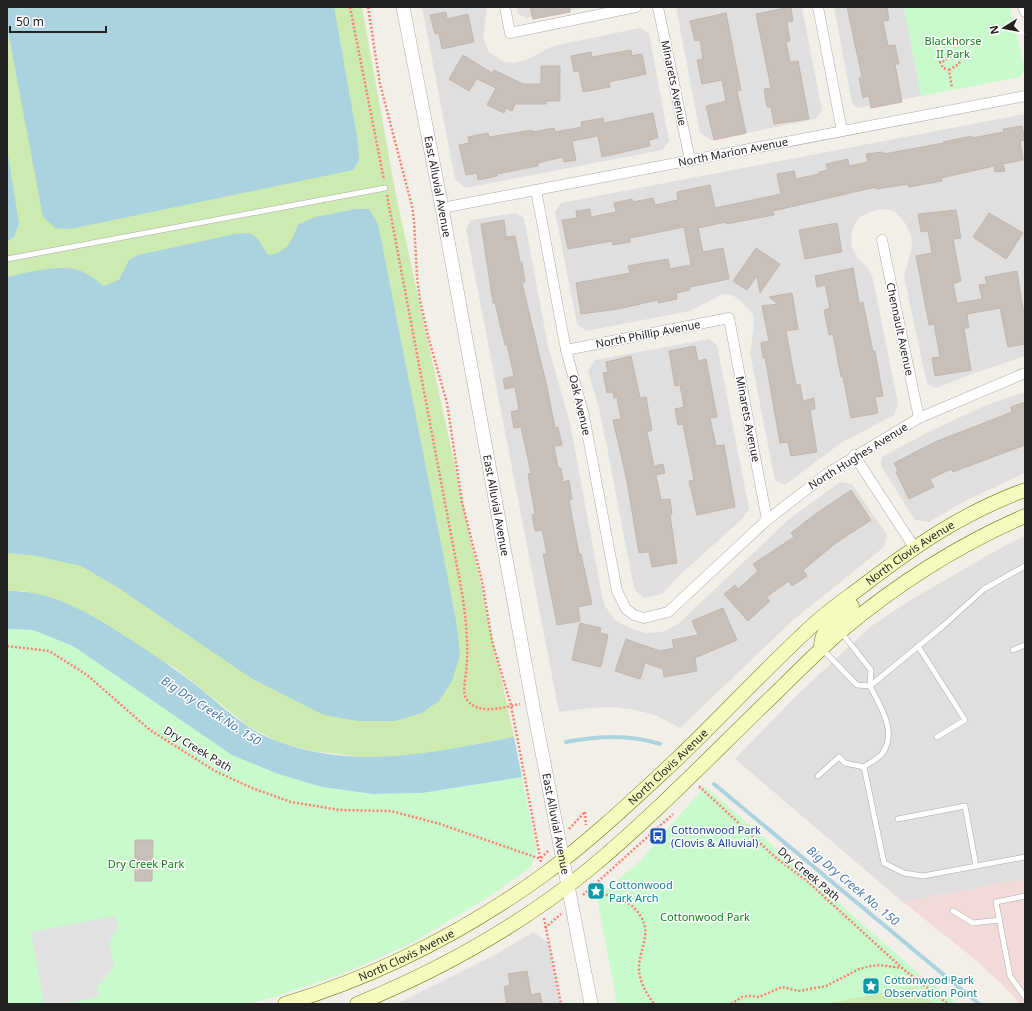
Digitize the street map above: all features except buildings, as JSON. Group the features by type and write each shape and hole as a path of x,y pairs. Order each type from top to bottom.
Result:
{"main road":[{"name":"North Clovis Avenue","path":"285,1004 320,993 397,961 476,920 563,860 677,758 816,622 914,547 976,510 1025,490"},
{"name":"North Clovis Avenue","path":"357,1004 400,986 487,941 568,885 590,868 656,808 840,632 882,598 953,552 990,532 1025,516"},
{"path":"822,649 821,640 827,627 891,575 914,547"}],"street":[{"name":"East Alluvial Avenue","path":"402,7 442,208 532,701 591,1004"},
{"path":"505,7 510,33 636,7"},
{"name":"Minarets Avenue","path":"658,7 690,160"},
{"path":"818,7 842,131"},
{"path":"1023,7 1025,12"},
{"name":"North Marion Avenue","path":"442,208 1025,96"},
{"name":"Oak Avenue","path":"536,190 566,350 584,416 617,591 626,609 634,615"},
{"name":"Chennault Avenue","path":"882,240 919,418"},
{"name":"Minarets Avenue","path":"729,318 767,520"},
{"name":"North Phillip Avenue","path":"566,350 729,318"},
{"name":"North Hughes Avenue","path":"634,615 644,618 656,617 668,612 767,520 802,491 854,456 919,418 1025,373"},
{"path":"854,456 914,547"}],"lane":[{"path":"7,259 385,188"},
{"path":"822,649 857,685 870,686 943,626 984,589 1025,566"},
{"path":"818,776 839,757 845,763 864,767 882,754 889,735 886,716 870,686 871,670 840,632"},
{"path":"1013,650 1025,645"},
{"path":"918,646 965,720 937,737"},
{"path":"864,767 884,863 904,874 923,876 1025,857"},
{"path":"898,819 965,806 976,866"},
{"path":"1025,896 996,902 1010,976 1025,997"},
{"path":"953,911 973,923 1000,920"}],"path":[{"path":"350,7 462,593 467,630 467,665 464,693 467,700 480,708 491,710 532,701"},
{"path":"368,7 380,84 412,206 420,300 428,336 447,403 462,502 482,581 492,641 512,705"},
{"path":"954,53 958,53 961,57 959,64 949,70 943,68 940,62 946,61 954,53"},
{"path":"949,70 952,88"},
{"name":"Dry Creek Path","path":"7,646 49,651 87,675 150,730 215,771 252,788 291,802 340,810 391,811 440,824 541,858 512,705"},
{"name":"Dry Creek Path","path":"695,793 700,787 775,857 807,881 902,968 948,1004"},
{"path":"654,1004 645,991 640,974 640,962 646,927 642,918 627,902 618,897 596,891 592,887 678,809"},
{"path":"545,929 562,1004"},
{"path":"731,1004 742,997 759,997 782,987 799,991 826,986 859,969 871,966 879,965 902,968"}],"shaded area":[{"path":"422,7 487,7 483,38 489,52 504,62 513,63 524,61 553,46 640,28 649,33 669,141 662,150 466,188 455,179"},
{"path":"517,7 589,7 527,18 518,14"},
{"path":"676,7 802,7 822,111 816,119 711,140 700,133"},
{"path":"834,7 904,7 921,96 858,108 852,103"},
{"path":"1025,114 1025,356 936,388 927,384 904,277 912,247 911,235 905,223 894,211 883,209 869,212 859,218 854,225 851,235 852,247 858,259 868,268 873,279 898,404 894,415 841,443 785,485 775,481 750,353 754,327 753,314 741,301 732,295 723,294 690,311 586,331 577,324 555,212 561,203"},
{"path":"515,213 524,218 548,346 570,423 602,596 605,606 615,620 630,628 646,633 662,632 678,624 789,519 840,482 852,484 887,535 884,547 792,621 680,728 655,715 636,710 614,707 588,708 559,712 466,229 471,220"},
{"path":"709,339 717,345 749,509 742,519 682,573 662,594 644,598 635,590 632,578 599,408 588,372 595,360"},
{"path":"1025,392 1025,473 963,502 929,522 915,520 881,466 882,457 928,432 989,404"},
{"path":"1025,536 1025,879 903,902 735,759 796,696 870,627 909,601 1004,546"},
{"path":"1025,879 1025,1004 1020,1004 1004,986 973,958 903,902"},
{"path":"115,916 118,927 109,943 114,967 97,987 98,997 63,1004 44,1004 31,932"},
{"path":"533,932 548,942 560,1004 396,1004 497,954"}],"green space":[{"path":"7,7 362,7 396,195 514,737 418,755 371,758 311,751 276,741 248,726 174,667 25,591 7,591"},
{"name":"Blackhorse II Park","path":"904,7 1010,7 1025,69 1020,77 921,96"},
{"name":"Dry Creek Park","path":"7,629 33,630 73,646 232,754 278,774 322,787 373,794 422,793 522,777 537,849 531,867 487,898 410,944 342,974 271,998 246,1004 7,1004"},
{"name":"Cottonwood Park","path":"705,786 923,977 950,997 956,1004 934,1004 917,986 823,1004 617,1004 597,897 639,862"},
{"path":"917,986 934,1004 823,1004"}],"water":[{"path":"7,7 334,7 358,142 359,160 353,170 70,229 55,228 43,217 7,26"},
{"path":"7,148 19,224 14,237 7,242"},
{"path":"356,209 369,209 378,224 456,620 460,654 453,679 440,700 422,713 395,721 359,721 324,715 251,678 117,587 81,566 37,556 7,553 7,277 42,270 70,268 85,273 104,286 119,280 129,260 138,255 235,234 250,233 258,239 268,255 274,254 280,252 288,245 298,225 315,217"},
{"path":"7,591 24,592 56,599 86,612 175,670 228,712 247,725 266,737 277,741 307,750 337,755 366,757 425,753 514,737 522,777 422,793 373,794 322,787 278,774 232,755 73,646 33,630 7,629"}],"waterway":[{"name":"Big Dry Creek No. 150","path":"566,742 590,738 625,737 660,744"},
{"name":"Big Dry Creek No. 150","path":"714,784 979,1004"}],"place":[{"name":"Cottonwood Park (Clovis & Alluvial)","path":"658,836"},
{"name":"Cottonwood Park Arch","path":"596,891"},
{"name":"Cottonwood Park Observation Point","path":"871,986"}]}
